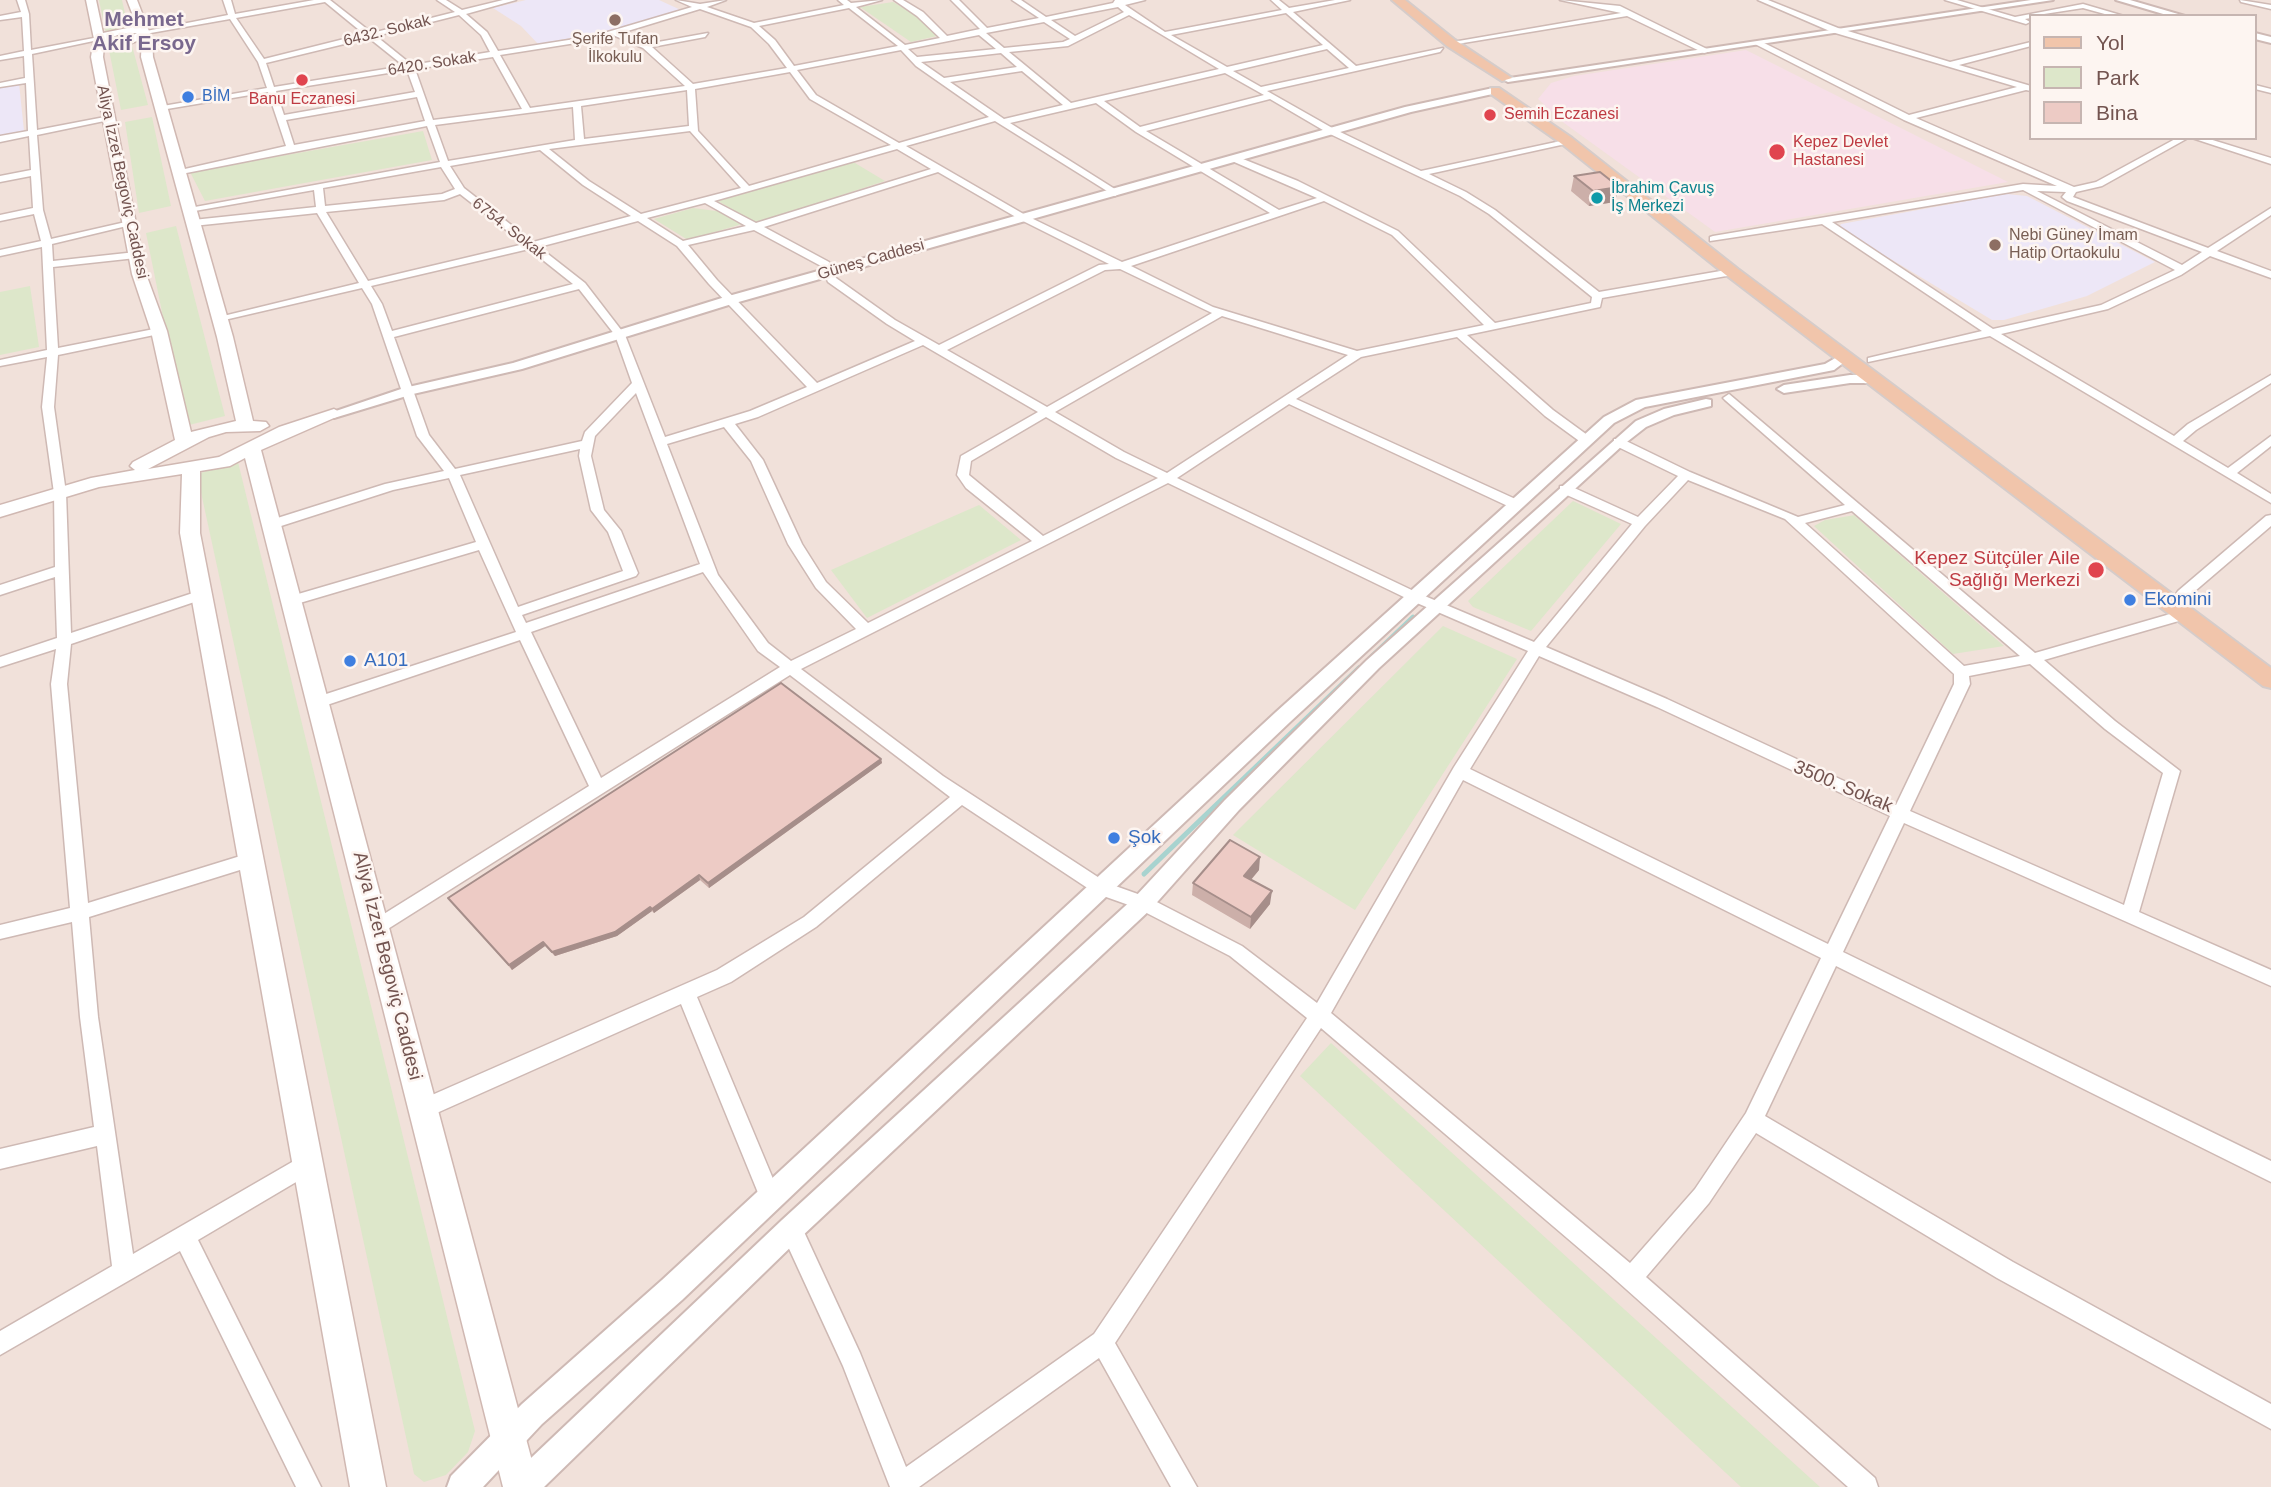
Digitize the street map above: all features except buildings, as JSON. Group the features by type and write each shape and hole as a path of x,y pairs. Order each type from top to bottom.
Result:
{"main road":[{"name":"Aliya İzzet Begoviç Caddesi","path":"92,0 99,39 97,57 136,255 159,331 188,454 190,533 368,1487"},
{"name":"Aliya İzzet Begoviç Caddesi","path":"132,0 145,32 147,57 220,318 522,1487"},
{"path":"1382,0 1544,112 1713,239 1872,370 2271,680"},
{"path":"1398,0 1445,46 1461,66"},
{"path":"99,39 103,42 122,42 141,37 145,32"},
{"path":"1504,85 1567,141 1731,272 1844,357 1872,370 2271,659"},
{"path":"0,511 188,454 215,429 249,437 334,414"},
{"path":"188,454 224,462 249,437"}],"street":[{"path":"21,0 25,14 38,210 47,243 53,352 48,407 60,493 64,641 59,684 89,1017 124,1271"},
{"path":"227,0 232,17 262,62 273,88 291,148"},
{"path":"145,32 326,0 410,67"},
{"path":"440,0 461,12 484,34 528,112"},
{"name":"6432. Sokak","path":"262,62 512,0"},
{"path":"680,0 754,25 772,41 813,97 1024,218 1220,313 1357,354"},
{"name":"6420. Sokak","path":"161,107 615,33 722,0"},
{"path":"754,25 846,3 874,0"},
{"path":"898,0 920,14 944,37"},
{"path":"955,0 1005,52 1069,106"},
{"path":"1016,0 1075,39"},
{"path":"179,173 291,148 431,123 577,106 793,69 1116,2 1141,0"},
{"path":"1275,0 1355,69"},
{"path":"1164,34 1346,0"},
{"path":"1558,0 1586,22"},
{"path":"1564,0 1604,5 1631,13 1707,51"},
{"path":"1763,0 1835,30 2029,88"},
{"path":"1950,0 2030,23"},
{"name":"Güneş Caddesi","path":"334,414 409,391 517,366 730,300 1409,109 1504,85 1571,71 2021,1 2049,0"},
{"path":"2120,0 2173,14"},
{"path":"2140,0 2190,14"},
{"path":"2244,0 2271,7"},
{"path":"1116,2 1164,34 1331,131 1463,194 1492,212 1597,296 1731,272"},
{"path":"846,3 915,60 986,112 1115,193"},
{"path":"2041,14 2083,6 2113,14"},
{"path":"915,60 1045,48 1075,39 1129,12"},
{"path":"1260,90 1445,46 1631,13"},
{"path":"0,18 25,14"},
{"path":"2015,19 2030,16"},
{"path":"615,33 646,46 691,87 692,128 720,164 747,190"},
{"path":"646,46 705,35"},
{"path":"0,58 99,39"},
{"path":"1757,43 1909,118 2073,190"},
{"path":"1950,65 2030,44"},
{"path":"220,318 642,218 897,145 1329,46"},
{"name":"6754. Sokak","path":"410,67 444,164 461,190 581,285 620,335 711,576 762,647 962,796 1101,888 1143,902 1236,951 1319,1016 1632,1278 1866,1487"},
{"path":"943,81 1023,68"},
{"path":"0,85 29,80"},
{"path":"1895,121 2029,88"},
{"path":"282,118 419,94"},
{"path":"1139,130 1271,96"},
{"path":"1096,99 1139,130 1278,214"},
{"path":"577,106 580,142"},
{"path":"886,139 986,112"},
{"path":"0,139 110,119"},
{"path":"191,216 318,186 542,147 692,128"},
{"path":"1713,239 2023,187 2073,190 2099,184 2180,140"},
{"path":"2203,140 2271,161"},
{"path":"1419,174 1567,141"},
{"path":"542,147 586,183 681,244 730,300 815,388"},
{"path":"1235,159 1325,198 1395,233 1491,325"},
{"path":"681,244 757,226 939,169"},
{"path":"0,179 35,172"},
{"path":"318,186 321,211 377,304 423,436 452,473 514,613 598,788"},
{"path":"2023,187 2182,269"},
{"path":"191,216 321,211 444,197 461,190"},
{"path":"2073,190 2067,197 2070,200 2271,275"},
{"path":"940,349 1103,267 1122,265 1325,198"},
{"name":"3500. Sokak","path":"706,200 825,264 844,289 924,341 1120,455 1415,597 1537,648 2271,978"},
{"path":"0,218 38,210"},
{"path":"522,1487 791,1229 1143,902 1232,805 1373,664 1565,489 1641,424 1669,412 1729,398 1837,381 1992,333 2104,307 2182,269 2270,213"},
{"path":"1824,221 1992,333 2271,499"},
{"path":"0,253 130,224"},
{"path":"48,265 136,255"},
{"path":"387,336 581,285"},
{"path":"377,927 790,668 1168,478 1357,354 1596,305 1597,296"},
{"path":"1041,541 971,485 962,470 965,459 1220,313"},
{"path":"0,363 159,331"},
{"path":"1460,334 1549,413 1586,440"},
{"path":"661,442 727,422 924,341"},
{"path":"462,1487 508,1438 1609,420 1641,403 1829,367 1844,357"},
{"path":"2175,442 2193,427 2271,378"},
{"path":"514,613 631,573 614,531 598,510 585,456 589,435 639,383"},
{"path":"1729,398 2110,725 2172,771 2129,916"},
{"path":"1287,399 1517,505"},
{"path":"727,422 757,460 795,544 821,585 865,629"},
{"path":"2228,474 2271,440"},
{"path":"1618,442 1686,475 1797,520 1961,671 1962,684 1898,811 1753,1120 1702,1196 1632,1278"},
{"path":"273,524 390,487 587,444"},
{"path":"791,1229 852,1361 901,1486 1102,1342 1319,1016 1460,771 1537,648 1640,523 1686,475"},
{"path":"1565,489 1640,523"},
{"path":"1797,520 1855,506"},
{"path":"2183,594 2271,519"},
{"path":"293,600 484,544"},
{"path":"319,702 707,566"},
{"path":"0,590 61,570"},
{"path":"0,662 201,594"},
{"path":"1961,671 2032,659 2184,615"},
{"path":"1460,771 2271,1172"},
{"path":"424,1109 724,976 810,922 962,796"},
{"path":"0,932 79,913 250,860"},
{"path":"686,993 770,1198"},
{"path":"1753,1120 2005,1270 2271,1417"},
{"path":"0,1159 105,1134"},
{"path":"0,1344 306,1165"},
{"path":"184,1236 309,1487"},
{"path":"1102,1342 1185,1487"}],"shaded area":[{"path":"0,0 2271,0 2271,1487 0,1487"},
{"name":"Şerife Tufan İlkokulu","path":"526,0 659,0 683,11 604,32 538,44 521,26 493,8"},
{"name":"Kepez Devlet Hastanesi","path":"1746,50 2008,182 1715,232 1564,123 1538,99 1551,83 1574,76"},
{"path":"19,83 24,131 0,135 0,86"},
{"name":"Nebi Güney İmam Hatip Ortaokulu","path":"2006,194 2027,196 2155,262 2087,296 2004,320 1992,320 1839,228 1841,224"}],"green space":[{"path":"99,0 122,0 129,31 106,34"},
{"path":"893,2 914,14 937,36 911,42 860,7"},
{"path":"131,42 148,105 121,110 108,45"},
{"path":"152,117 171,206 139,213 125,122"},
{"path":"423,131 432,160 205,201 190,172"},
{"path":"847,163 855,163 885,181 754,222 718,201"},
{"path":"693,208 724,212 742,224 688,240 654,219"},
{"path":"176,226 225,416 185,426 146,233"},
{"path":"30,286 39,347 0,355 0,292"},
{"path":"238,462 475,1431 468,1452 446,1475 424,1482 414,1474 197,474"},
{"path":"1573,501 1621,524 1531,631 1473,607 1468,601"},
{"path":"979,505 1021,540 867,618 831,570"},
{"path":"1855,515 2004,646 1953,654 1814,526 1825,520"},
{"path":"1443,626 1517,659 1355,910 1233,835"},
{"path":"1331,1043 1820,1487 1741,1487 1300,1076"}],"waterway":[{"path":"1369,659 1413,617"},
{"path":"1144,874 1359,668 1357,670"}],"place":[{"name":"Şerife Tufan İlkokulu","path":"615,20"},
{"name":"Banu Eczanesi","path":"302,80"},
{"name":"BİM","path":"188,97"},
{"name":"Semih Eczanesi","path":"1490,115"},
{"name":"Kepez Devlet Hastanesi","path":"1777,152"},
{"name":"İbrahim Çavuş İş Merkezi","path":"1597,198"},
{"name":"Nebi Güney İmam Hatip Ortaokulu","path":"1995,245"},
{"name":"Kepez Sütçüler Aile Sağlığı Merkezi","path":"2096,570"},
{"name":"Ekomini","path":"2130,600"},
{"name":"A101","path":"350,661"},
{"name":"Şok","path":"1114,838"}],"district":[{"name":"Mehmet Akif Ersoy","path":"144,32"}]}
